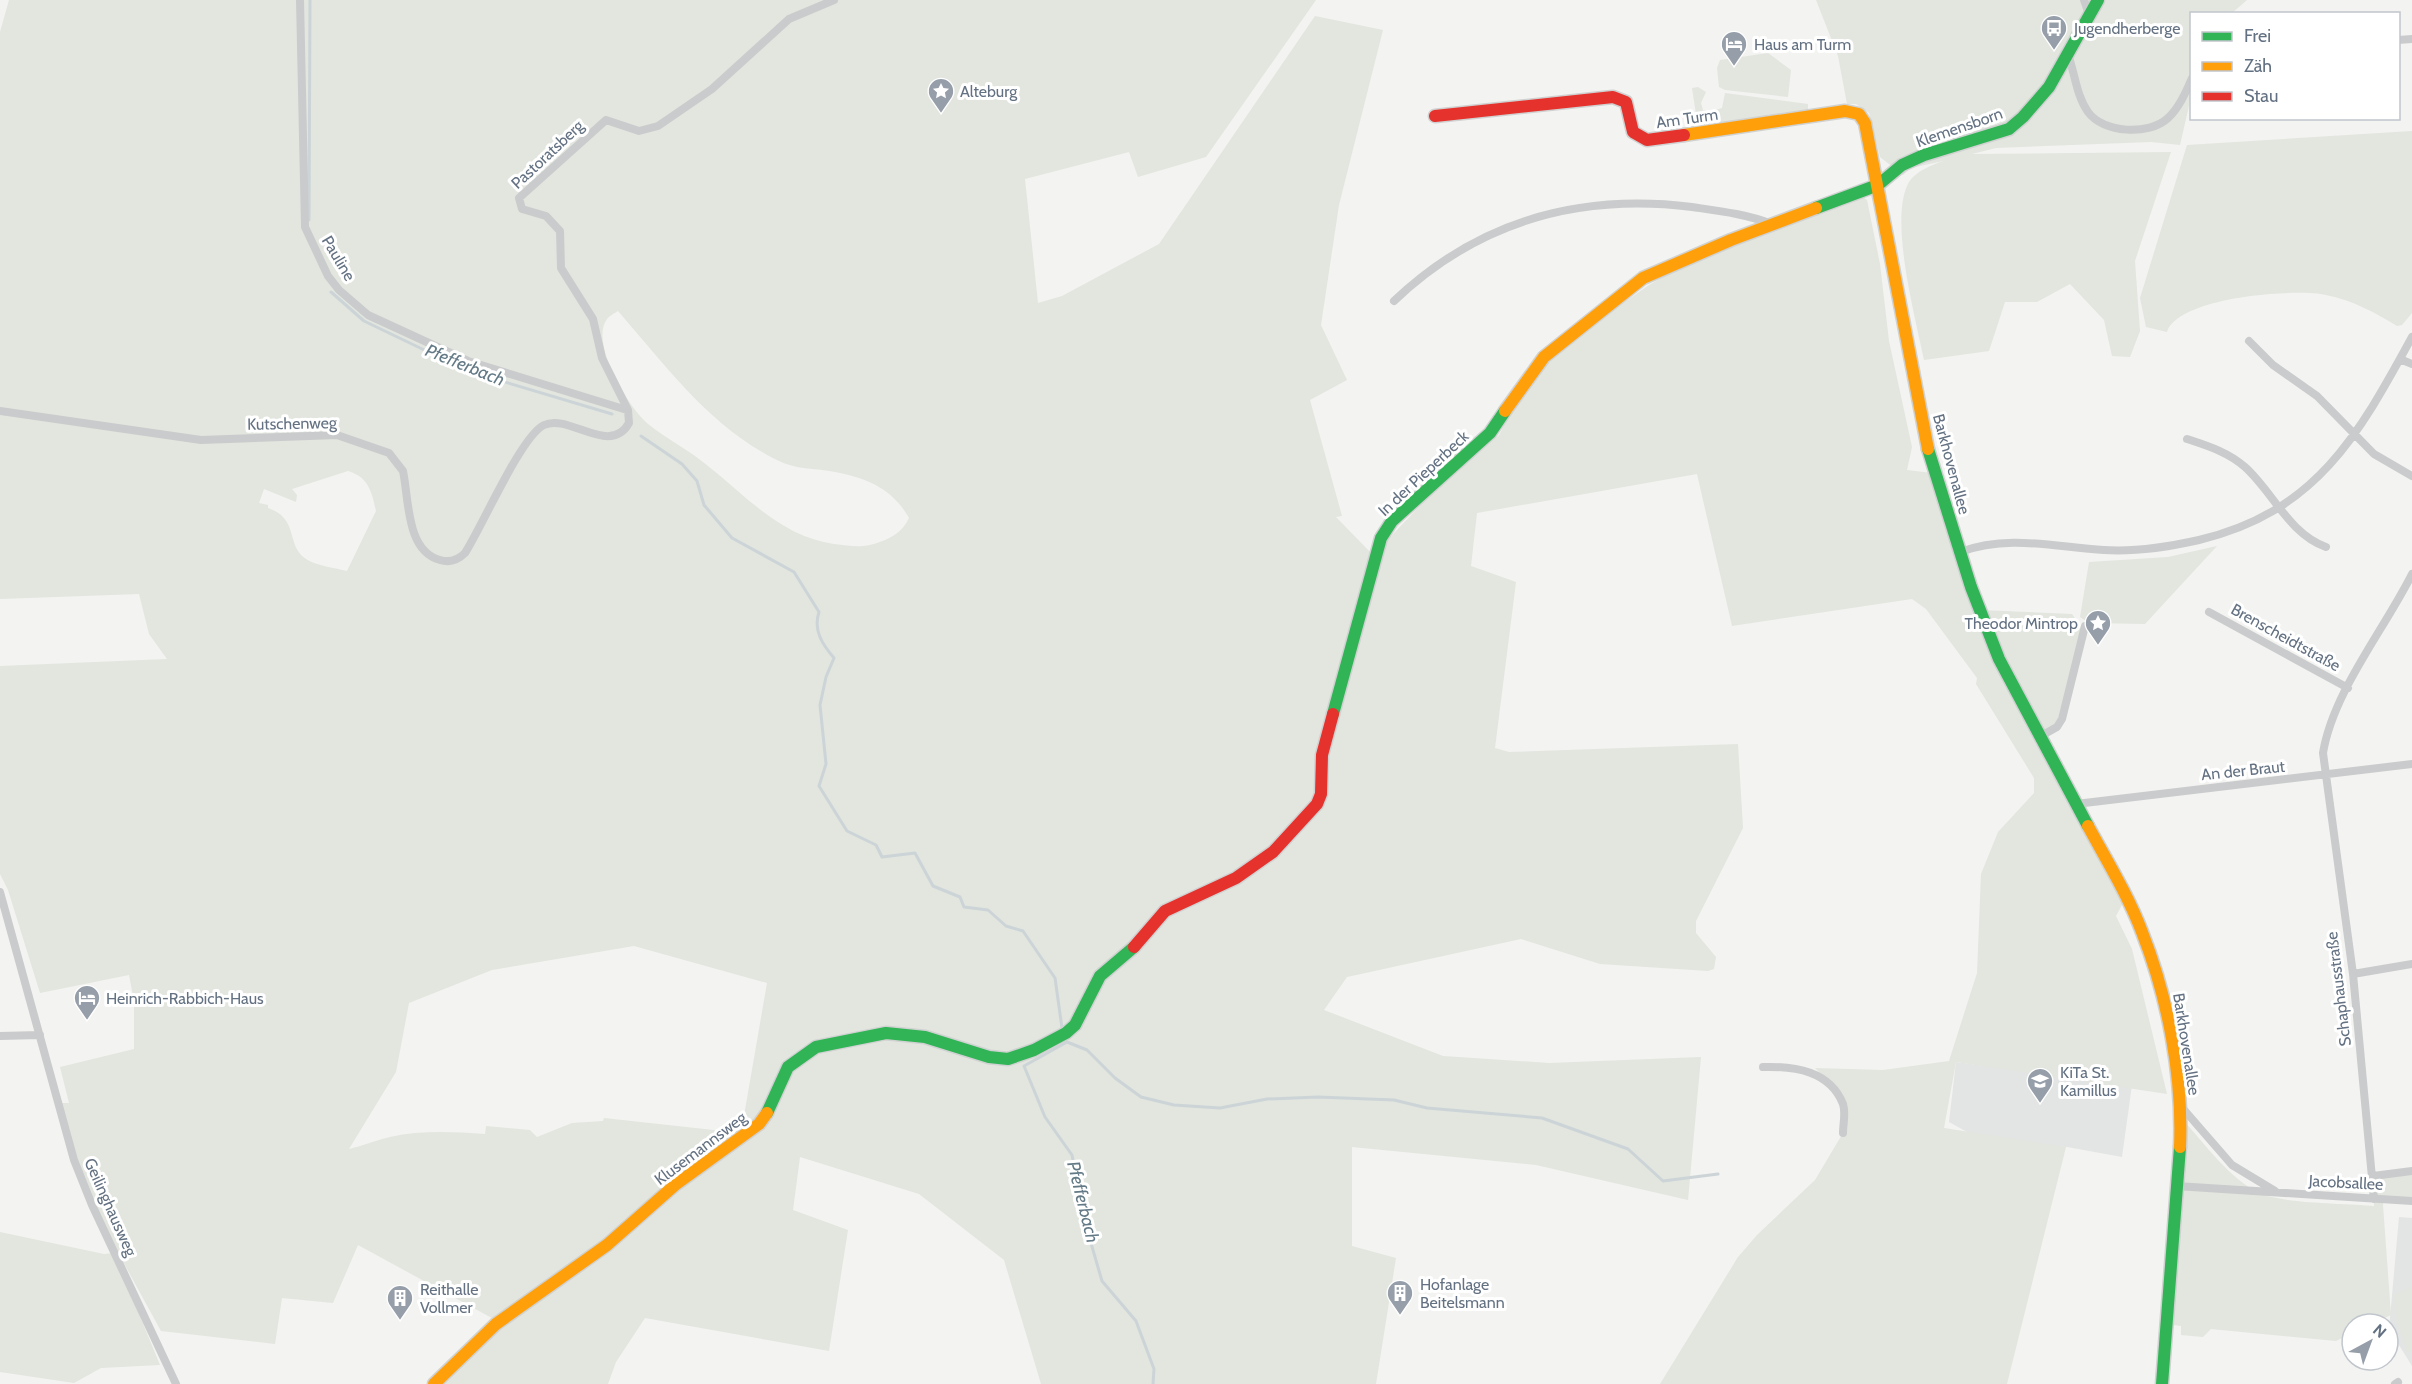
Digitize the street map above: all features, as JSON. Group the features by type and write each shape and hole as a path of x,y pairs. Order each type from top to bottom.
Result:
{"street":[{"name":"Pauline","path":"300,0 305,228 314,250 339,290 368,315 468,361 628,410"},
{"name":"Pastoratsberg","path":"628,410 602,358 594,319 561,268 560,231 546,216 522,209 519,198 606,120 639,131 658,126 712,89 789,19 834,0"},
{"path":"2084,0 2090,17"},
{"name":"Klemensborn","path":"1878,185 1902,165 1924,155 2009,129 2019,122 2068,55 2098,0"},
{"path":"2068,55 2088,112 2109,127 2123,129 2158,125 2178,105 2190,82"},
{"name":"Am Turm","path":"1435,116 1616,97 1626,102 1633,132 1647,140 1850,111 1858,114 1865,123 1878,185"},
{"name":"In der Pieperbeck","path":"1158,917 1174,905 1257,866 1293,832 1317,804 1321,794 1322,755 1381,538 1392,521 1490,432 1544,357 1643,278 1680,260 1878,185"},
{"name":"Barkhovenallee","path":"1878,185 1928,448 1959,552 1999,659 2130,904 2145,938 2162,990 2180,1104 2180,1143 2162,1384"},
{"path":"1394,302 1419,277 1448,256 1519,222 1550,212 1662,204 1748,215 1774,225"},
{"path":"1959,552 1986,543 2006,541 2105,551 2167,546 2212,537 2245,526 2281,508 2317,480 2355,435 2412,337"},
{"path":"2249,341 2273,365 2317,396 2374,453 2412,476"},
{"path":"2400,358 2412,364"},
{"name":"Kutschenweg","path":"0,411 201,440 302,435 345,437 385,451 398,462 405,482 416,539 426,553 444,561 456,560 465,553 525,444 539,428 553,423 610,436 628,426 628,410"},
{"path":"2187,439 2231,456 2255,477 2304,536 2326,547"},
{"name":"Brenscheidtstraße","path":"2325,776 2323,753 2326,738 2348,688 2412,574"},
{"name":"Brenscheidtstraße","path":"2209,612 2348,688"},
{"path":"2041,736 2057,727 2062,719 2085,626"},
{"name":"An der Braut","path":"2076,804 2412,764"},
{"name":"Schaphausstraße","path":"2325,776 2353,974 2374,1199"},
{"name":"Geilinghausweg","path":"0,892 74,1160 92,1205 176,1384"},
{"name":"Klusemannsweg","path":"435,1384 496,1324 608,1245 675,1185 759,1124 789,1067 816,1047 886,1033 925,1037 989,1057 1008,1059 1034,1050 1066,1033 1074,1025 1100,976 1132,949 1158,917"},
{"path":"2353,974 2412,964"},
{"path":"0,1036 40,1035"},
{"path":"1763,1067 1801,1069 1828,1082 1843,1103 1843,1133"},
{"name":"Jacobsallee","path":"2180,1104 2232,1165 2278,1193"},
{"name":"Jacobsallee","path":"2373,1176 2412,1171"},
{"name":"Jacobsallee","path":"2176,1186 2412,1201"}],"shaded area":[{"path":"9,0 1316,0 1206,157 1138,177 1129,152 1025,179 1038,303 1062,296 1159,244 1315,16 1383,30 1339,205 1321,325 1347,380 1310,400 1342,516 1336,517 1373,555 1434,491 1499,435 1509,416 1548,360 1613,310 1649,285 1686,264 1860,195 1867,200 1880,264 1889,341 1912,447 1907,470 1932,473 1980,610 2072,614 2083,630 2056,726 2042,734 2125,899 2116,916 2132,949 2167,1094 1956,1062 1944,1128 2066,1147 2007,1384 1660,1384 1738,1257 1757,1235 1815,1180 1843,1133 1845,1111 1829,1082 1815,1068 1883,1070 1949,1061 1977,973 1981,874 1998,832 2034,793 2034,778 1976,684 1977,678 1926,609 1912,599 1732,626 1697,474 1477,513 1471,566 1516,582 1495,748 1509,752 1738,744 1743,828 1696,921 1696,933 1716,957 1714,969 1708,971 1600,964 1521,939 1347,977 1324,1010 1443,1056 1549,1063 1701,1057 1688,1200 1536,1165 1352,1147 1352,1246 1396,1258 1376,1384 1041,1384 1004,1260 919,1194 800,1157 793,1210 848,1230 829,1351 645,1318 616,1362 608,1384 442,1384 501,1323 358,1245 333,1303 282,1298 275,1344 161,1331 92,1205 60,1103 69,1103 60,1067 134,1049 134,1001 129,975 40,993 8,890 0,874 0,666 167,659 149,634 139,594 0,599 0,32","holes":["618,311 690,394 731,431 784,463 847,475 878,486 895,499 909,518 903,528 890,538 874,544 864,546 834,544 798,533 751,503 701,460 648,424 631,404 607,359 603,343 603,330 607,319","348,471 361,477 368,486 376,511 347,571 306,559 296,547 289,525 284,519 268,508 268,505 259,503 264,489 296,502 297,495 292,489","634,946 767,983 741,1133 604,1118 603,1121 572,1123 537,1137 530,1130 486,1126 485,1134 414,1133 385,1138 349,1149 396,1072 409,1003 492,970"]},
{"path":"1816,0 2247,0 2233,12 2190,12 2190,101 2180,145 2151,142 1996,148 1972,154 2171,152 2135,261 2140,331 2130,357 2112,356 2104,320 2070,284 2037,302 2005,302 1989,351 1924,360 1902,243 1903,198 1912,178 1943,161 1911,168 1903,175 1880,157 1869,113 1856,104 1847,104 1838,56"},
{"path":"1768,53 1791,70 1788,97 1725,90 1719,87 1717,68 1720,60"},
{"path":"1698,87 1706,92 1701,103 1703,110 1712,111 1722,108 1725,93 1808,104 1808,110 1698,127 1692,88"},
{"path":"2412,131 2412,313 2402,325 2397,326 2363,307 2336,297 2289,293 2239,298 2192,310 2176,320 2167,332 2146,327 2140,298 2187,145"},
{"path":"2217,546 2145,624 2089,623 2080,617 2089,562 2168,557"},
{"name":"KiTa St. Kamillus","path":"1956,1062 2132,1085 2122,1157 2067,1147 2003,1144 1978,1138 1949,1122"},
{"path":"2183,1120 2238,1179 2248,1187 2270,1197 2374,1206 2374,1178 2412,1173 2412,1200 2384,1199 2383,1205 2391,1312 2340,1312 2340,1339 2336,1341 2211,1329 2203,1337 2181,1335 2181,1326 2166,1324"},
{"path":"2399,1217 2412,1218 2412,1366 2400,1347 2400,1312 2391,1312"},
{"path":"0,1232 104,1254 114,1253 160,1365 101,1368 74,1383 0,1372"},
{"path":"2412,1287 2412,1350 2407,1353 2400,1331 2400,1312 2395,1312 2394,1295"}],"waterway":[{"name":"Pfefferbach","path":"309,220 310,0"},
{"name":"Pfefferbach","path":"331,292 364,321 468,371 612,414"},
{"name":"Pfefferbach","path":"641,436 682,464 697,481 704,505 732,538 794,572 819,612 818,631 834,658 826,677 820,705 826,764 819,786 847,831 876,845 882,857 915,853 933,886 960,897 964,907 988,910 1006,926 1023,931 1055,978 1062,1028"},
{"path":"1153,1384 1154,1369 1136,1321 1102,1281 1086,1226 1072,1155 1045,1117 1024,1066 1067,1042 1087,1050 1115,1078 1141,1097 1174,1105 1220,1108 1267,1099 1318,1097 1394,1100 1427,1108 1542,1118 1628,1149 1663,1181 1718,1174"}],"traffic: fast":[{"path":"1816,208 1878,185 1902,165 1924,155 2009,129 2023,117 2049,87 2098,0"},
{"path":"1333,714 1381,538 1392,521 1490,433 1505,411"},
{"path":"1928,449 1971,587 1999,659 2088,826"},
{"path":"767,1113 788,1067 816,1047 886,1033 925,1037 989,1057 1008,1059 1034,1050 1066,1033 1075,1025 1100,976 1134,947"},
{"path":"2162,1384 2180,1147"}],"traffic: slow":[{"path":"1684,135 1845,111 1859,114 1865,123 1928,449"},
{"path":"1505,411 1544,357 1643,278 1731,240 1816,208"},
{"path":"2088,826 2130,905 2142,932 2159,983 2176,1065 2180,1147"},
{"path":"434,1384 496,1324 607,1245 675,1185 759,1124 767,1113"}],"traffic: jam":[{"path":"1435,116 1613,97 1626,102 1633,132 1647,140 1684,135"},
{"path":"1134,947 1165,911 1236,878 1273,852 1317,804 1321,794 1322,755 1333,714"}],"place":[{"name":"Jugendherberge","path":"2054,51"},
{"name":"Haus am Turm","path":"1734,67"},
{"name":"Alteburg","path":"941,114"},
{"name":"Theodor Mintrop","path":"2098,646"},
{"name":"Heinrich-Rabbich-Haus","path":"87,1021"},
{"name":"KiTa St. Kamillus","path":"2040,1104"},
{"name":"Hofanlage Beitelsmann","path":"1400,1316"},
{"name":"Reithalle Vollmer","path":"400,1321"}]}
